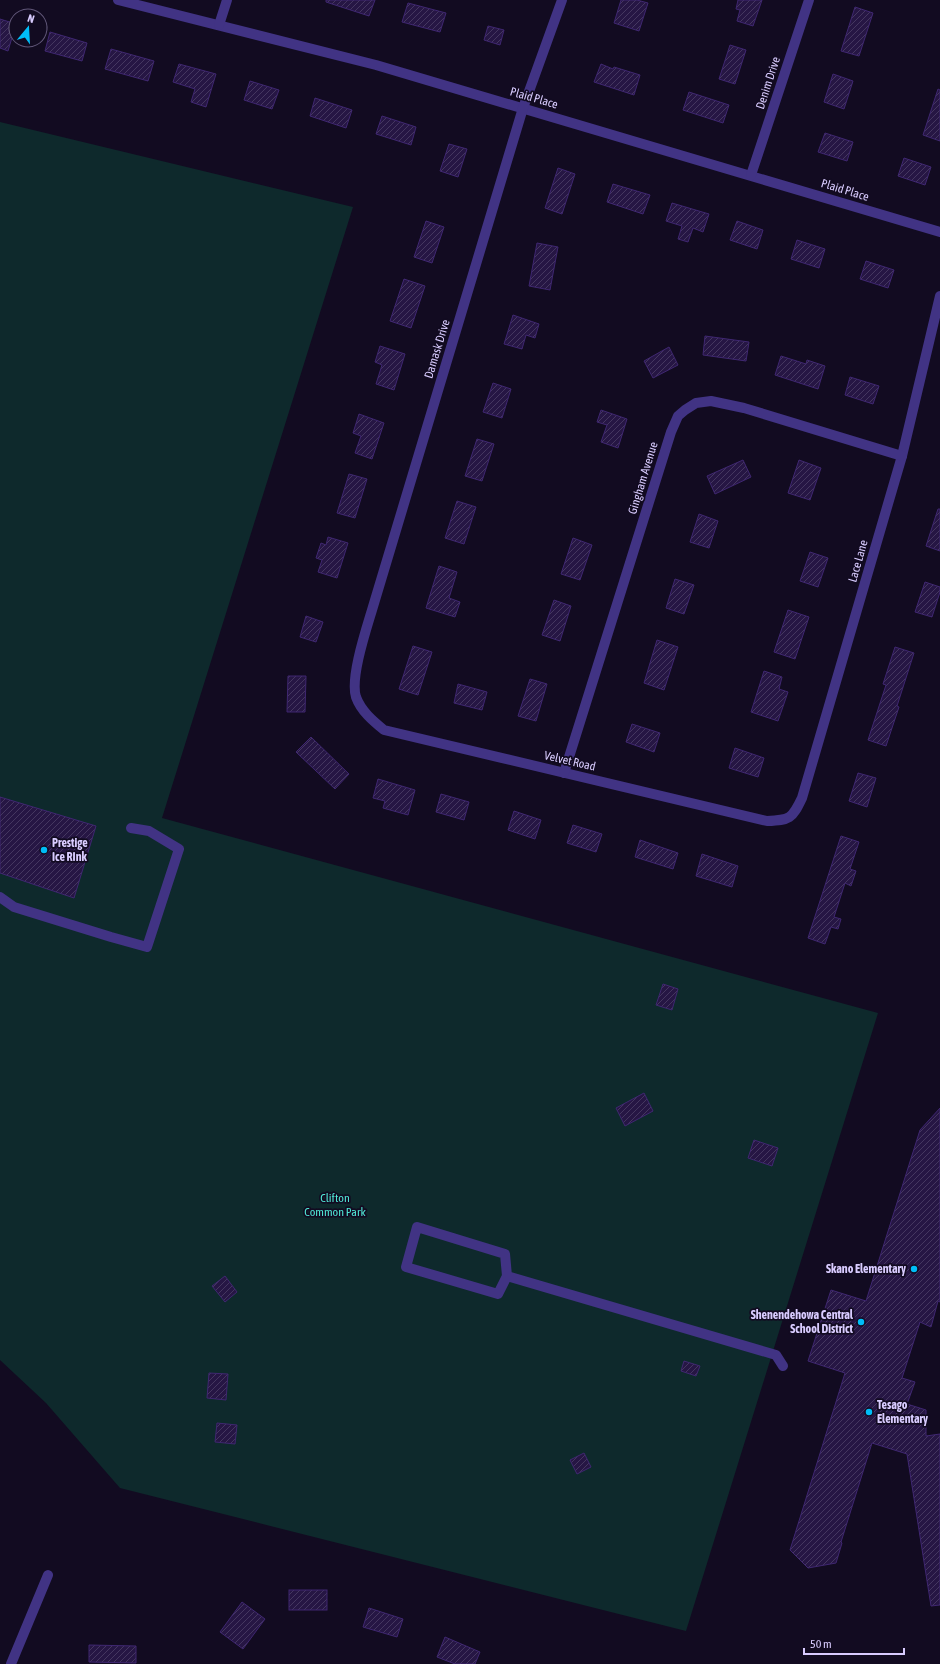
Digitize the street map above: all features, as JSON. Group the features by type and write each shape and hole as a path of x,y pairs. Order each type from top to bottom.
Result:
{"street":[{"name":"Plaid Place","path":"118,0 376,65 940,232"},
{"path":"219,25 227,0"},
{"name":"Damask Drive","path":"362,709 356,696 355,682 357,668 372,610 523,108 562,0"},
{"name":"Denim Drive","path":"751,175 809,0"},
{"name":"Lace Lane","path":"780,821 795,814 802,798 902,456 940,296"},
{"name":"Gingham Avenue","path":"564,773 671,432 678,416 696,403 711,401 744,408 902,456"},
{"name":"Velvet Road","path":"362,709 371,720 384,730 767,821 780,821"},
{"path":"0,897 14,907 147,947 179,849 149,831 131,828"},
{"path":"417,1227 504,1254 507,1276 498,1294 406,1266 417,1227"},
{"path":"507,1276 776,1355 783,1366"},
{"path":"11,1664 48,1575"}],"green space":[{"name":"Clifton Common Park","path":"0,122 353,207 162,818 878,1013 686,1631 120,1488 46,1403 0,1360"}],"building":[{"path":"326,0 375,0 369,16 326,2"},
{"path":"621,0 637,0 648,3 639,31 614,23"},
{"path":"738,0 762,0 753,26 737,21 740,10 736,9"},
{"path":"408,3 446,13 440,32 402,22"},
{"path":"855,7 873,13 859,56 841,51"},
{"path":"0,19 8,22 9,48 8,51 0,48"},
{"path":"488,26 504,30 500,45 484,40"},
{"path":"50,32 87,43 82,61 45,51 46,48 48,48"},
{"path":"730,45 746,50 735,84 719,79"},
{"path":"111,49 154,61 148,81 105,69"},
{"path":"179,64 216,74 206,107 191,102 195,89 173,82"},
{"path":"601,64 613,69 614,67 640,75 634,95 594,82"},
{"path":"833,74 853,81 844,109 824,102"},
{"path":"250,81 279,90 272,109 244,100"},
{"path":"938,89 940,90 940,141 923,135"},
{"path":"689,92 729,105 723,123 683,110"},
{"path":"315,98 352,110 346,128 310,116"},
{"path":"382,116 416,127 411,145 376,134"},
{"path":"825,133 853,142 847,161 818,152"},
{"path":"449,144 467,149 458,177 440,171"},
{"path":"904,158 931,167 925,185 898,176"},
{"path":"558,168 575,174 562,214 545,208"},
{"path":"613,184 650,195 643,214 607,202"},
{"path":"672,203 709,214 703,232 693,228 688,242 678,239 682,226 666,221"},
{"path":"426,221 444,227 432,263 414,257"},
{"path":"737,221 763,230 757,249 730,240"},
{"path":"797,240 825,249 819,268 791,259"},
{"path":"537,243 558,247 550,290 529,286"},
{"path":"866,261 894,270 888,288 860,279"},
{"path":"404,279 425,286 411,328 390,321"},
{"path":"513,315 539,324 535,338 526,335 522,349 504,344"},
{"path":"705,336 749,342 746,361 703,355"},
{"path":"380,346 405,354 394,390 376,384 382,365 375,362"},
{"path":"669,347 678,365 653,378 644,361"},
{"path":"781,356 806,364 807,360 825,366 818,389 775,375"},
{"path":"850,377 879,386 873,404 845,395"},
{"path":"493,383 511,389 502,418 483,412"},
{"path":"601,410 627,419 618,448 601,442 607,425 597,422"},
{"path":"359,414 384,423 372,459 355,453 361,436 353,433"},
{"path":"477,439 494,444 482,481 465,476"},
{"path":"743,460 751,477 715,494 707,476"},
{"path":"799,460 821,468 810,500 788,493"},
{"path":"349,474 367,479 355,518 337,513"},
{"path":"457,501 476,507 464,544 445,538"},
{"path":"938,509 940,509 940,551 926,546"},
{"path":"699,514 718,521 709,548 690,542"},
{"path":"328,537 348,543 337,578 318,572 322,560 316,558 321,543 326,545"},
{"path":"573,538 592,545 580,580 561,574"},
{"path":"810,552 828,558 818,587 800,581"},
{"path":"439,566 457,572 449,598 460,602 455,617 426,608"},
{"path":"675,579 694,585 684,614 666,608"},
{"path":"925,582 940,587 940,592 932,617 915,612"},
{"path":"554,600 571,606 560,641 542,635"},
{"path":"788,610 809,617 795,659 774,652"},
{"path":"306,616 323,622 316,642 300,637"},
{"path":"657,640 678,647 664,690 644,683"},
{"path":"413,646 432,652 418,695 399,689"},
{"path":"895,647 914,653 897,706 899,707 886,746 868,740 886,685 883,684"},
{"path":"764,671 782,677 779,689 788,692 778,721 751,712"},
{"path":"288,676 306,676 305,712 287,712"},
{"path":"530,679 547,684 536,721 518,716"},
{"path":"458,684 487,692 482,710 454,703"},
{"path":"632,724 660,733 654,752 626,742"},
{"path":"311,737 349,774 335,789 296,752"},
{"path":"735,748 764,758 758,777 729,768"},
{"path":"858,773 876,778 867,807 849,801"},
{"path":"378,779 415,790 408,815 383,808 385,801 373,798"},
{"path":"441,794 469,802 464,820 436,812"},
{"name":"Prestige Ice RInk","path":"0,797 96,826 74,898 0,873"},
{"path":"514,811 541,820 535,839 508,830"},
{"path":"573,825 602,834 596,852 567,843"},
{"path":"841,836 859,842 850,869 856,871 851,886 845,883 834,917 841,919 838,929 831,927 825,944 808,938"},
{"path":"640,840 678,853 673,869 635,857"},
{"path":"702,854 738,866 732,887 696,876"},
{"path":"663,984 678,989 672,1010 656,1005"},
{"path":"644,1093 653,1111 625,1126 616,1108"},
{"path":"940,1108 940,1302 938,1301 931,1327 920,1322 902,1378 915,1382 907,1404 926,1410 926,1436 940,1434 940,1605 931,1606 907,1454 872,1443 841,1542 842,1543 836,1563 808,1568 790,1550 845,1373 808,1361 831,1290 866,1301 920,1130"},
{"path":"754,1140 778,1148 772,1166 748,1158"},
{"path":"225,1276 237,1292 225,1302 212,1286"},
{"path":"684,1361 700,1366 696,1376 681,1371"},
{"path":"209,1373 228,1374 226,1400 207,1398"},
{"path":"217,1423 237,1425 235,1444 215,1442"},
{"path":"584,1453 591,1467 577,1474 570,1460"},
{"path":"289,1590 327,1590 327,1610 289,1610"},
{"path":"242,1602 265,1619 243,1649 220,1632"},
{"path":"369,1608 403,1619 397,1637 363,1627"},
{"path":"445,1637 480,1652 475,1664 455,1664 437,1657"},
{"path":"89,1645 136,1646 136,1663 89,1662"}],"place":[{"name":"Prestige Ice RInk","path":"44,850"},
{"name":"Skano Elementary","path":"914,1269"},
{"name":"Shenendehowa Central School District","path":"861,1322"},
{"name":"Tesago Elementary","path":"869,1412"}]}
